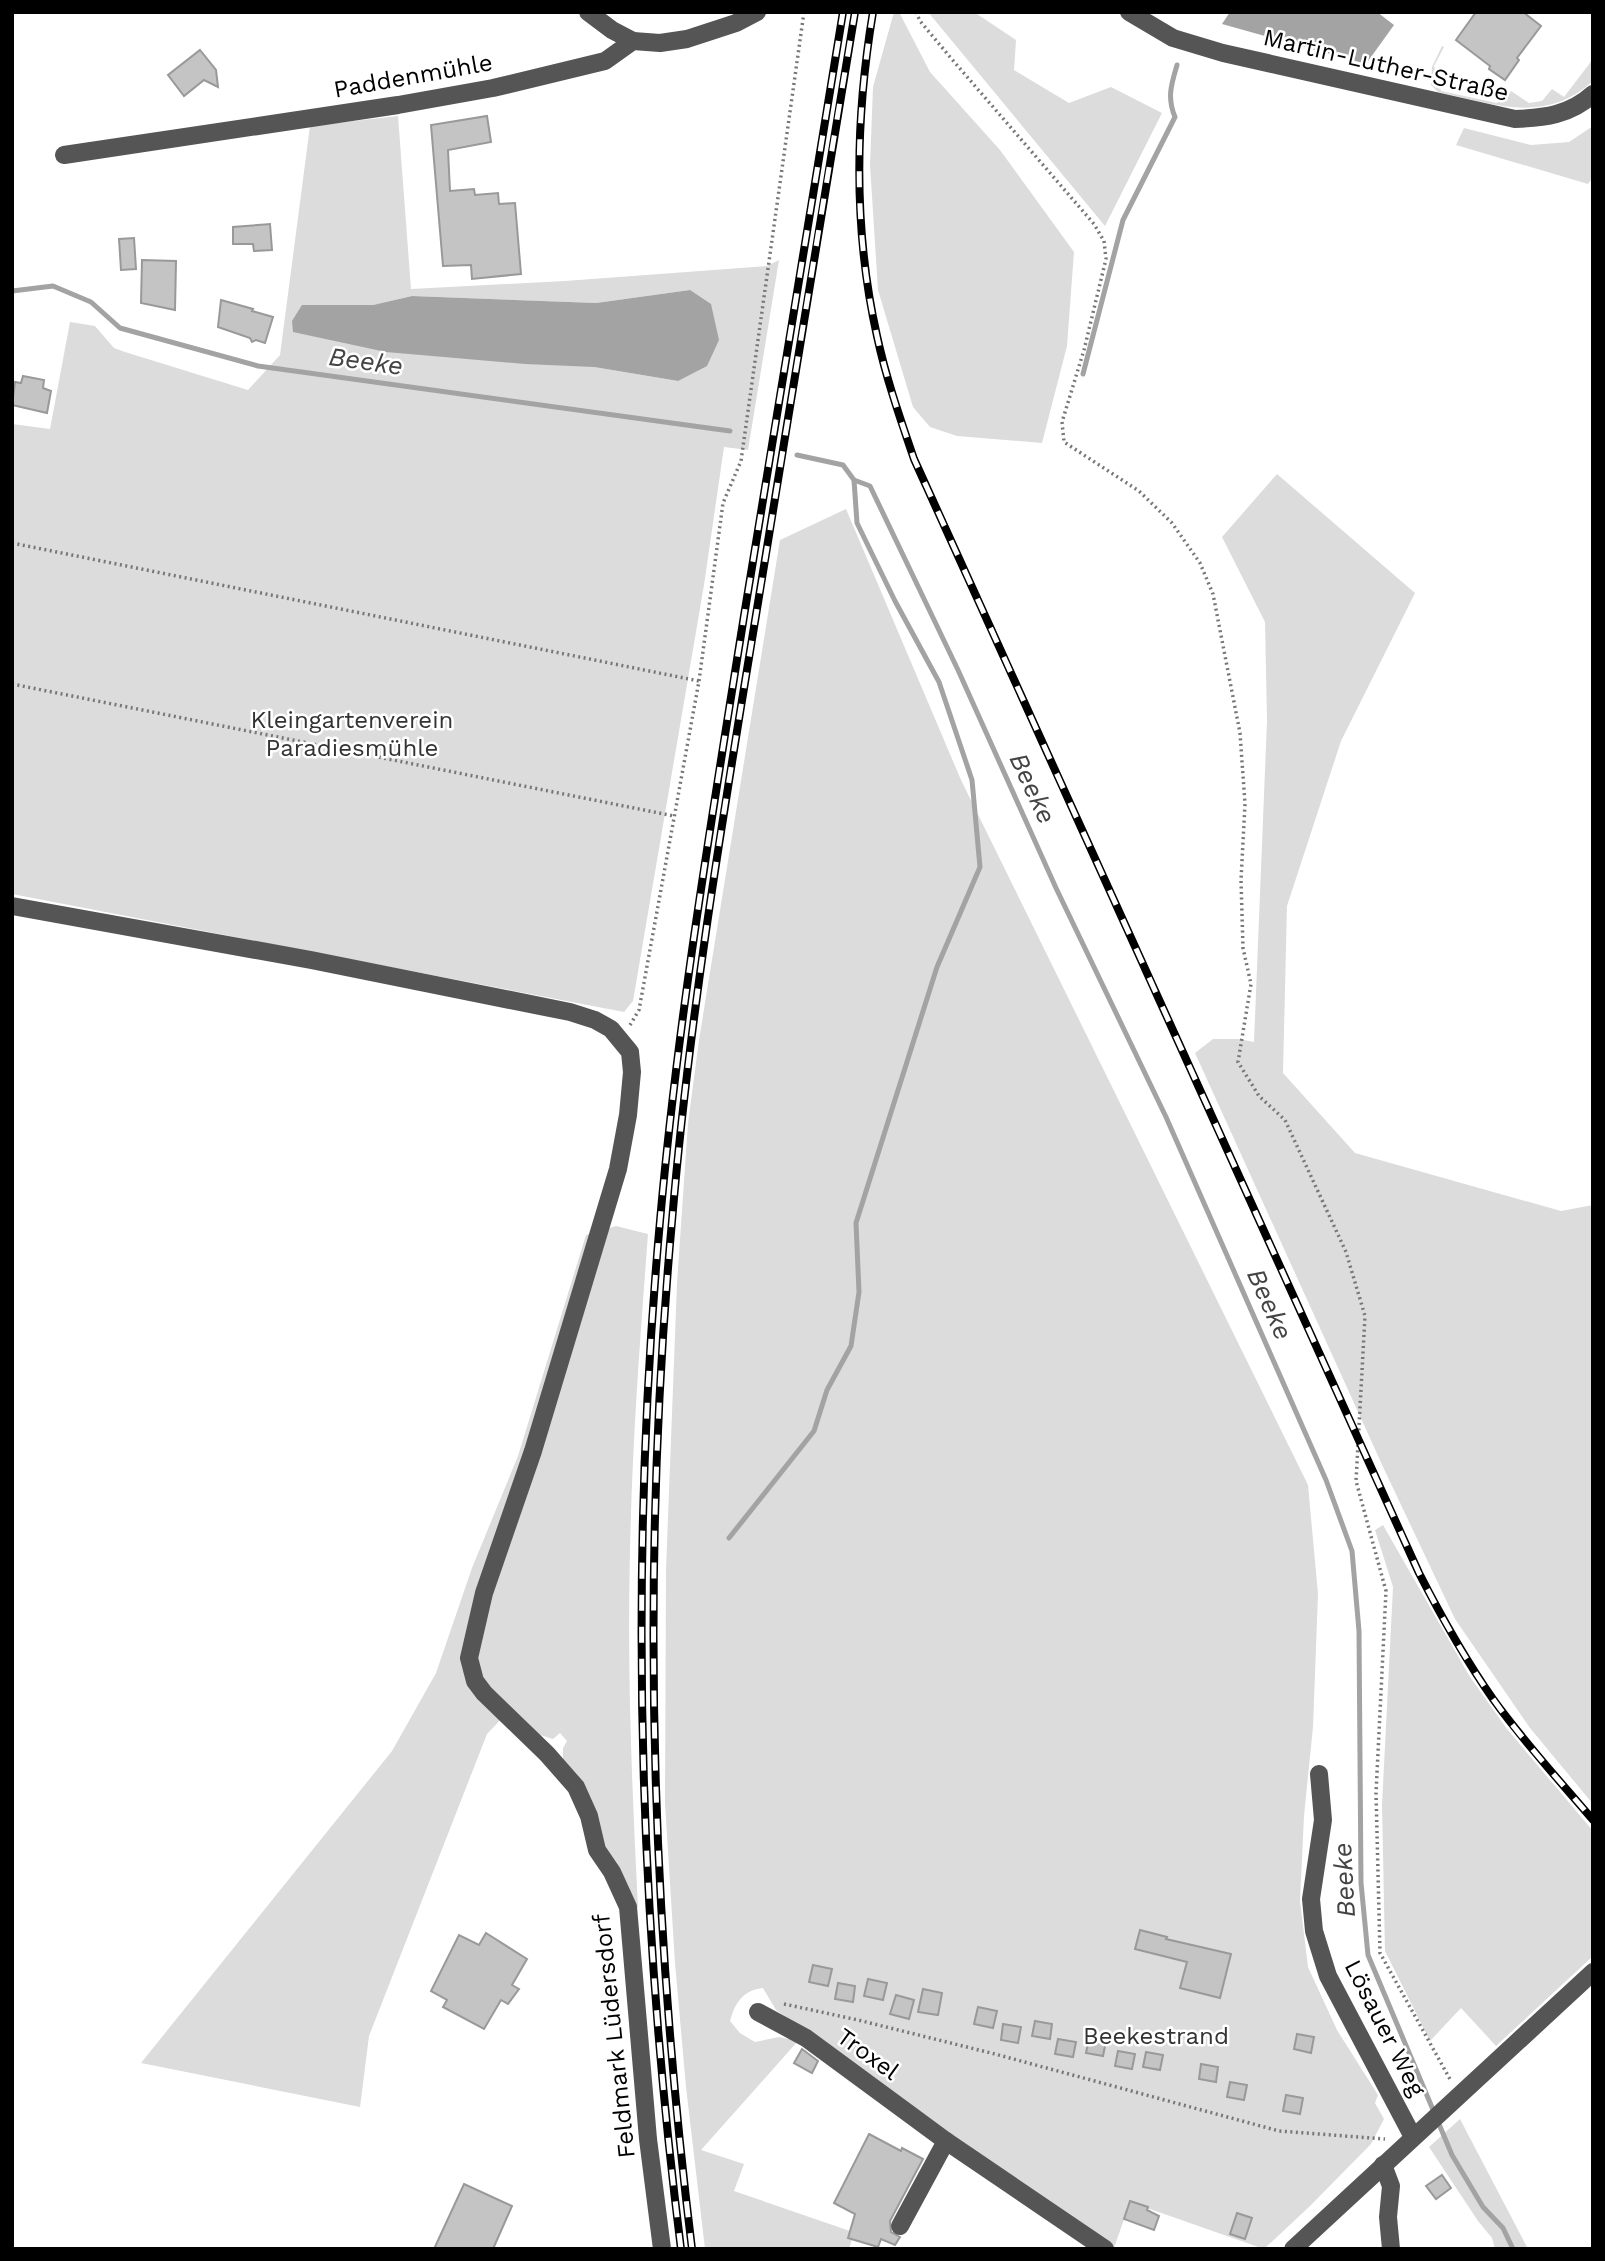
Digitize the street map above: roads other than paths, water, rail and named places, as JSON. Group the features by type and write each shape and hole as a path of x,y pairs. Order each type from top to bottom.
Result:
{"street":[{"path":"588,12 612,30 633,41 660,43 736,23 757,12"},
{"name":"Martin-Luther-Straße","path":"1129,12 1173,38 1212,50 1515,119 1562,113 1574,109 1593,94"},
{"name":"Paddenmühle","path":"64,155 398,105 493,88 605,61 633,41"},
{"name":"Feldmark Lüdersdorf","path":"12,905 311,960 570,1013 595,1020 611,1029 630,1052 632,1072 628,1115 618,1169 533,1451 484,1593 469,1658 475,1681 484,1693 547,1754 576,1787 589,1816 597,1850 612,1872 628,1907 648,2139 662,2249"},
{"name":"Lösauer Weg","path":"1319,1774 1322,1821 1311,1899 1314,1931 1328,1976 1405,2119 1419,2132"},
{"path":"1293,2249 1593,1972"},
{"name":"Troxel","path":"758,2012 806,2038 946,2141 1104,2249"},
{"path":"900,2226 946,2141"},
{"path":"1384,2165 1391,2186 1388,2217 1391,2249"}],"waterway":[{"path":"1083,374 1123,220 1175,117 1171,91 1177,65"},
{"name":"Beeke","path":"12,291 53,286 91,302 120,328 258,366 730,431"},
{"name":"Beeke","path":"797,455 843,465 854,480 870,486 958,670 1056,888 1166,1117 1326,1480 1352,1551 1359,1631 1361,1883 1368,1955 1452,2155 1483,2207 1503,2228 1513,2249"},
{"path":"729,1538 814,1431 827,1390 851,1346 859,1292 856,1223 937,967 980,867 972,780 939,682 857,523 854,480"}],"railway":[{"path":"681,2249 666,2121 647,1864 642,1607 650,1349 667,1145 697,918 843,12"},
{"path":"692,2249 667,1993 659,1864 654,1607 662,1349 679,1145 708,917 855,12"},
{"path":"873,12 860,134 860,215 869,296 881,352 914,459 1419,1573 1454,1637 1493,1699 1593,1820"}],"park label":[{"name":"Kleingartenverein Paradiesmühle","path":"352,734"},
{"name":"Beekestrand","path":"1156,2036"}]}
